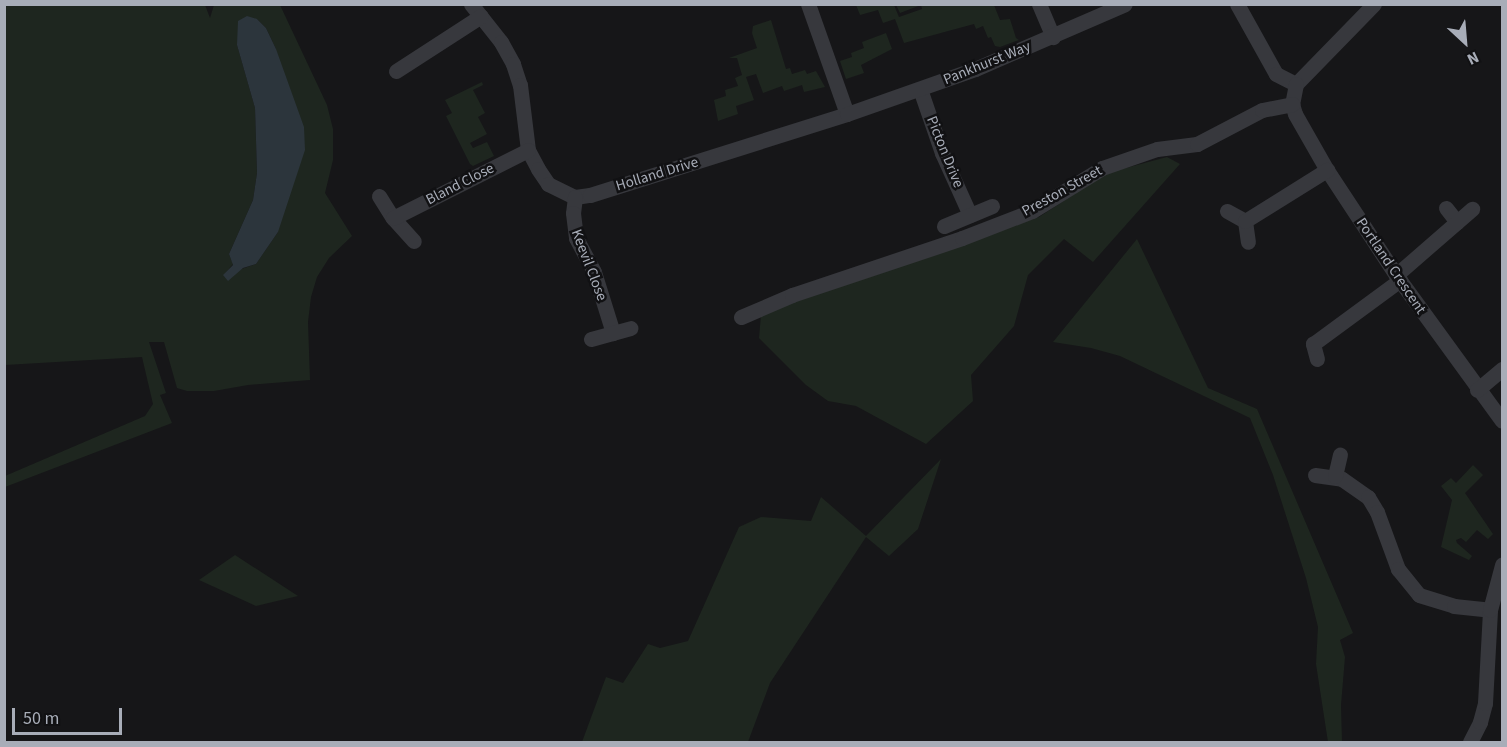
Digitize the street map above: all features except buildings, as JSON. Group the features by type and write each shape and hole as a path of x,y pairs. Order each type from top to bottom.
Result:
{"street":[{"path":"808,4 847,114"},
{"path":"1039,4 1053,36"},
{"name":"Pankhurst Way","path":"847,114 920,89 1053,36 1125,4"},
{"path":"1237,4 1276,74 1296,84"},
{"path":"1292,104 1296,84 1374,4"},
{"path":"396,71 476,10 501,42 520,85 528,150 548,184 575,196"},
{"name":"Picton Drive","path":"920,89 942,153 970,215"},
{"name":"Portland Crescent","path":"1292,104 1294,114 1327,170 1398,277 1477,390 1503,421"},
{"name":"Preston Street","path":"741,317 792,295 962,238 1032,211 1102,168 1157,149 1197,144 1262,110 1292,104"},
{"name":"Holland Drive","path":"575,196 590,195 847,114"},
{"name":"Bland Close","path":"393,218 528,150"},
{"path":"1245,221 1327,170"},
{"path":"379,196 393,218 414,241"},
{"name":"Keevil Close","path":"575,196 573,213 576,238 594,272 613,333"},
{"path":"944,226 992,207"},
{"path":"1446,208 1457,222"},
{"path":"1317,359 1308,339 1398,277 1472,209"},
{"path":"1227,211 1245,221"},
{"path":"1245,221 1248,242"},
{"path":"591,339 631,328"},
{"path":"1477,390 1503,369"},
{"path":"1335,476 1340,455"},
{"path":"1315,475 1335,476 1356,487 1368,497 1377,512 1398,569 1419,595 1454,606 1490,610"},
{"path":"1470,742 1480,722 1485,703 1490,610 1503,565"}],"shaded area":[{"path":"5,5 205,5 210,18 214,5 280,5 327,105 333,129 333,160 325,193 352,236 329,258 317,277 311,297 308,322 310,380 248,385 214,391 187,391 177,388 164,342 149,342 166,393 160,395 172,423 5,487 5,476 145,416 153,404 142,357 5,365","holes":["257,19 266,28 276,49 278,232 256,264 224,275 233,264 229,254 253,200 257,173 255,108 237,45"]},
{"path":"856,5 894,5 899,17 922,9 921,5 994,5 1000,20 1010,19 1016,38 1019,40 1000,47 995,46 991,37 988,38 983,26 976,29 974,24 904,43 895,19 883,23 878,10 860,15"},
{"path":"896,5 921,5 900,13"},
{"path":"247,16 257,19 266,28 276,49 304,127 305,150 278,232 256,264 243,268 228,281 223,275 233,265 229,254 253,200 257,173 255,108 237,45 238,21"},
{"path":"771,20 786,69 790,68 792,74 805,70 807,74 816,71 825,87 804,92 802,85 784,91 782,86 763,93 756,74 746,77 754,100 736,106 738,114 718,121 714,100 726,96 725,90 738,86 735,78 742,75 737,58 729,58 757,48 752,33 753,26"},
{"path":"886,33 892,49 861,65 864,73 846,79 840,61 852,57 851,53 864,48 862,42"},
{"path":"482,82 483,85 473,90 485,113 478,117 487,134 470,143 473,148 487,142 494,156 473,166 446,116 452,113 445,100"},
{"path":"1167,157 1180,164 1093,262 1064,239 1028,275 1014,326 971,375 973,401 926,444 856,406 828,401 806,385 759,338 761,315 845,282 1039,217 1107,173"},
{"path":"1137,239 1208,388 1257,409 1353,633 1340,640 1345,657 1341,705 1342,742 1328,742 1316,664 1318,627 1306,578 1273,475 1250,418 1120,356 1091,348 1053,342"},
{"path":"941,459 918,529 889,556 866,537 770,683 748,742 582,742 606,677 623,683 648,644 660,648 688,641 739,527 761,517 811,521 821,497 866,536"},
{"path":"1473,465 1483,475 1465,493 1493,534 1488,539 1477,530 1466,542 1461,538 1456,540 1472,556 1469,560 1441,547 1452,500 1441,486 1451,478 1456,483"},
{"path":"235,555 298,596 256,606 199,580"}]}
